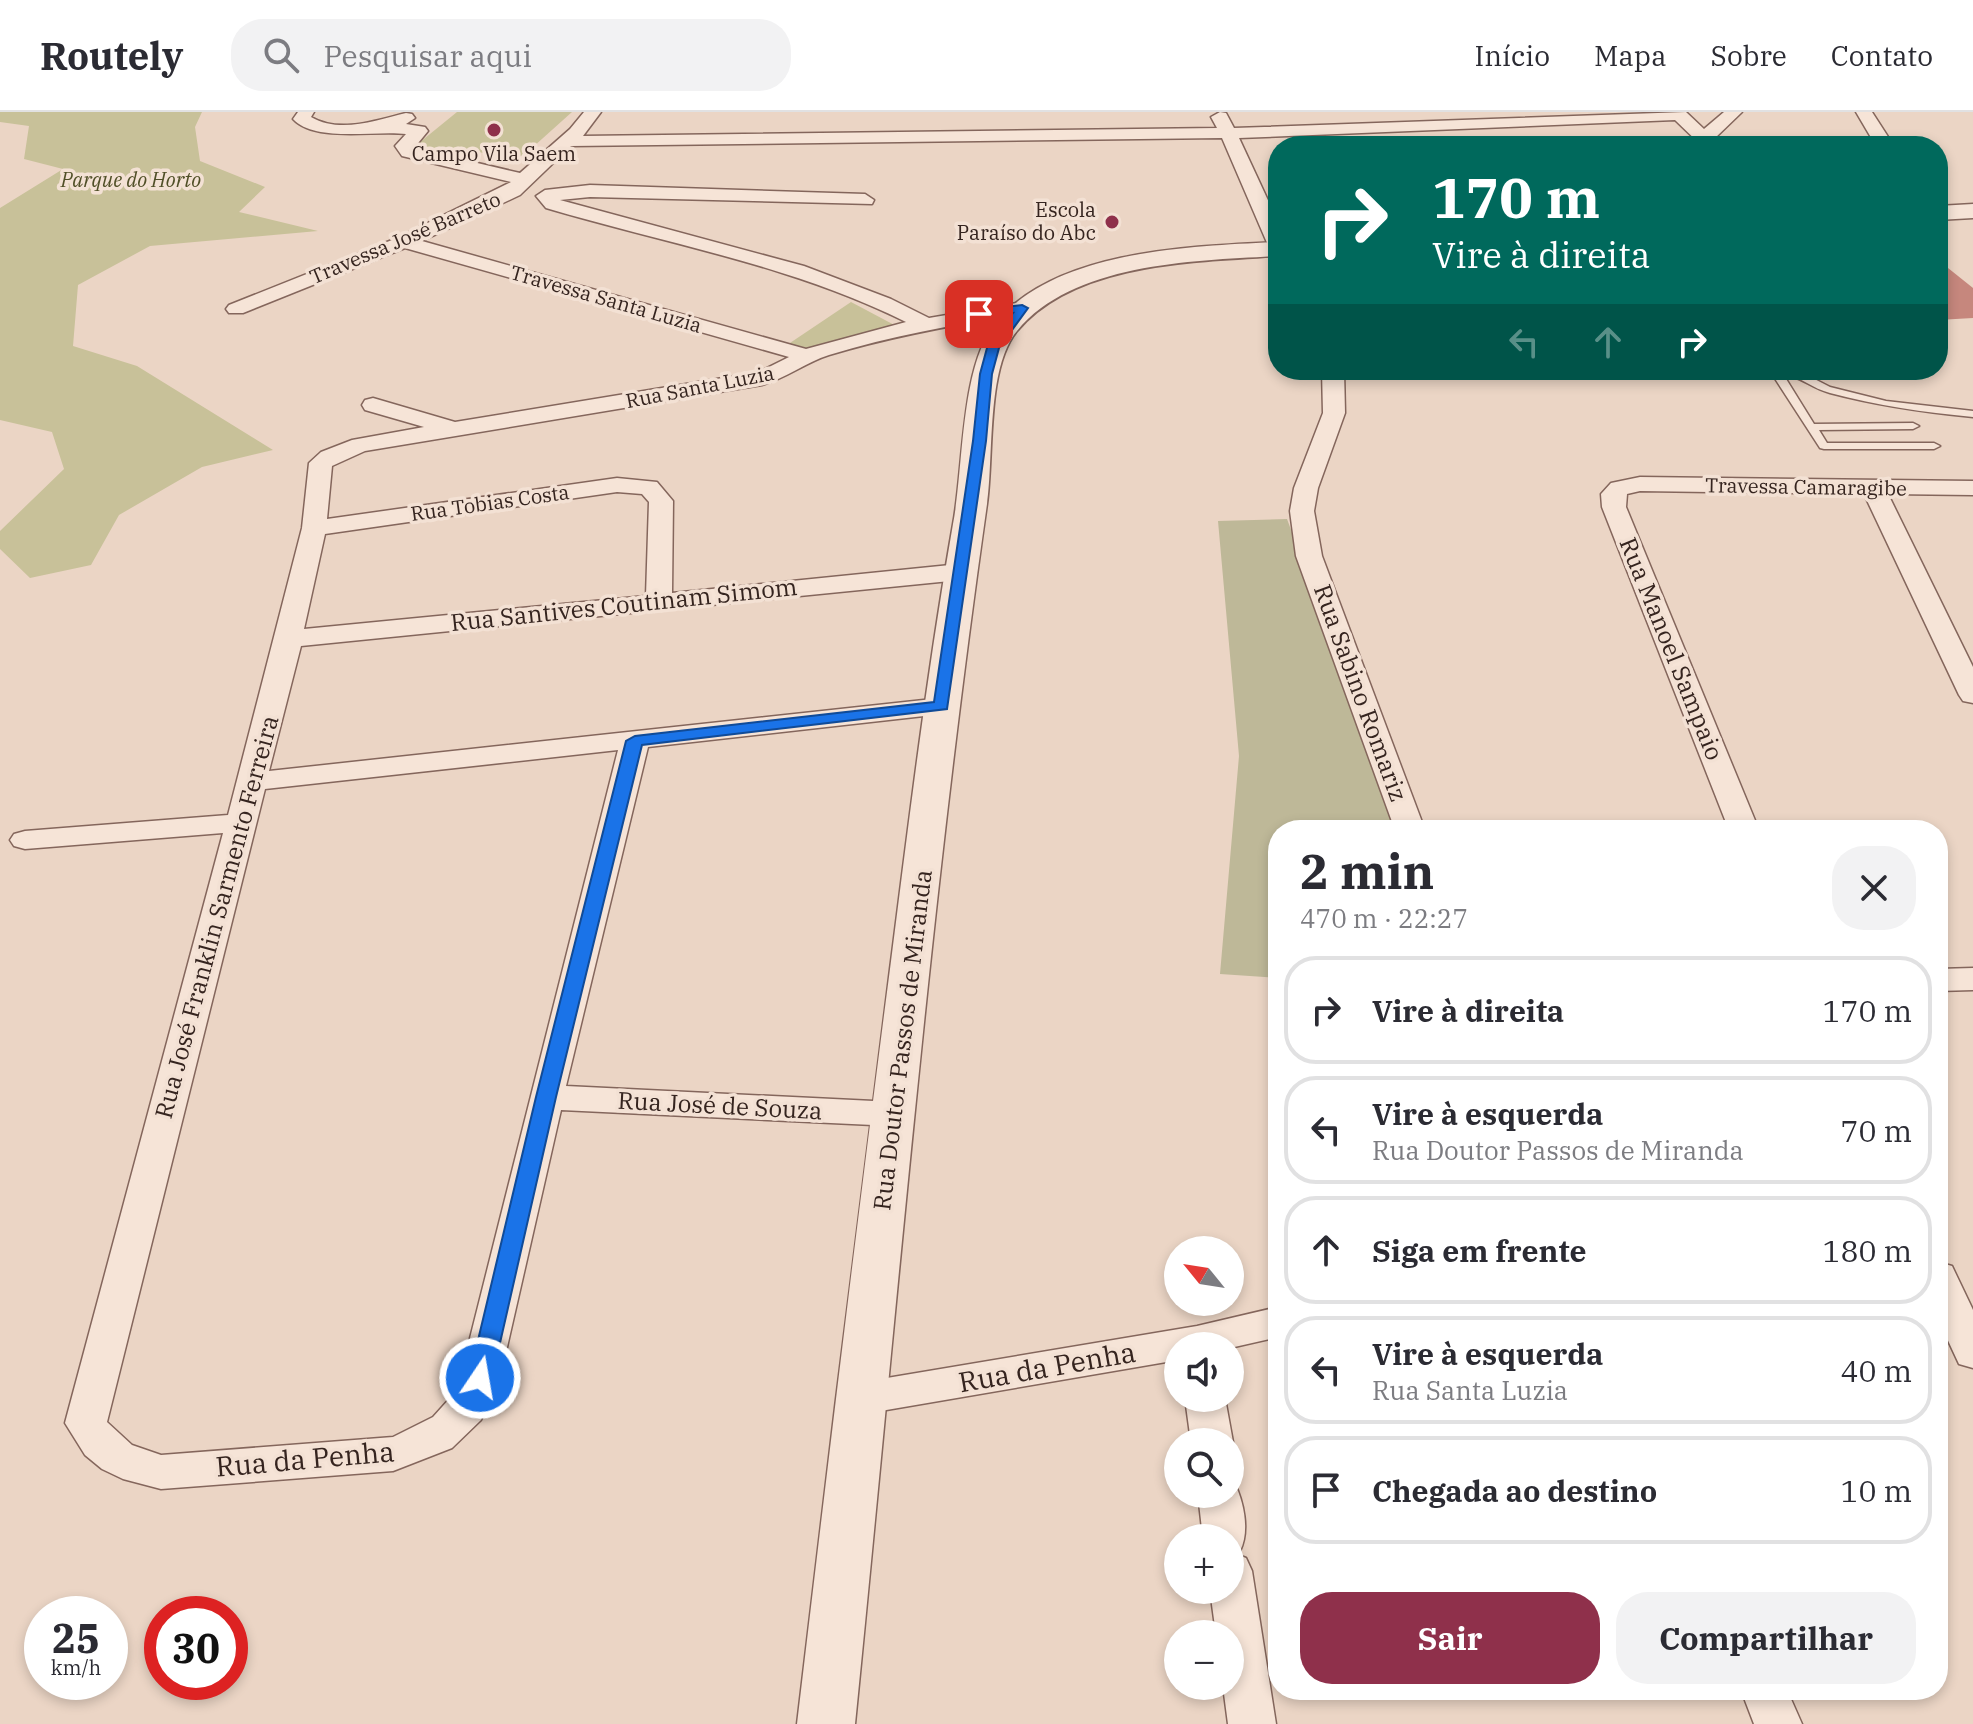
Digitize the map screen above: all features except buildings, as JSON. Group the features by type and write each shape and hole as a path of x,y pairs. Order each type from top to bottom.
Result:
{"street":[{"path":"306,112 302,119 305,123 321,127 389,127 419,131 403,148 408,152 519,185 546,196 553,204 824,280 923,323"},
{"path":"389,127 415,112"},
{"name":"Travessa José Barreto","path":"236,309 404,242 519,185 593,112"},
{"path":"1218,112 1268,222"},
{"path":"1714,136 1734,112"},
{"path":"1864,112 1879,136"},
{"path":"566,141 1227,133 1374,120 1678,114 1702,136"},
{"path":"1254,186 1268,185"},
{"path":"546,196 590,191 865,200"},
{"path":"1948,212 1973,211"},
{"name":"Travessa Santa Luzia","path":"404,242 808,356"},
{"path":"1022,308 1058,287 1134,263 1268,248"},
{"name":"Rua Santa Luzia","path":"372,443 762,378 785,370 808,356 923,323 1022,308"},
{"name":"Rua Doutor Passos de Miranda","path":"826,1724 894,1114 942,706 979,441 982,394 991,357 1001,335 1022,308"},
{"name":"Rua Sabino Romariz","path":"1333,380 1334,413 1306,488 1302,511 1309,556 1406,820"},
{"path":"373,405 454,429"},
{"name":"Rua José Franklin Sarmento Ferreira","path":"86,1423 289,639 314,528 321,463 342,450 372,443"},
{"name":"Travessa Camaragibe","path":"1640,484 1973,488"},
{"name":"Rua Manoel Sampaio","path":"1640,484 1619,488 1613,494 1614,507 1740,820"},
{"name":"Rua Tobias Costa","path":"314,528 617,485 649,487 661,501 659,601"},
{"path":"1873,488 1963,656 1973,695"},
{"name":"Rua Santives Coutinam Simom","path":"289,639 960,572"},
{"path":"251,782 942,706"},
{"name":"Rua da Penha","path":"86,1423 96,1443 118,1458 139,1469 161,1472 393,1454 427,1443 455,1426 471,1404 486,1350 635,741"},
{"path":"25,840 241,823"},
{"path":"1948,980 1973,979"},
{"name":"Rua José de Souza","path":"546,1097 894,1114"},
{"path":"1948,1298 1973,1353"},
{"name":"Rua da Penha","path":"1240,1332 1268,1325"},
{"name":"Rua da Penha","path":"863,1398 1164,1349"},
{"path":"1235,1604 1252,1724"},
{"path":"1768,1700 1778,1724"}],"lane":[{"path":"1778,380 1824,446 1934,446"},
{"path":"1809,380 1826,389 1886,404 1973,414"},
{"path":"1811,427 1913,426"}],"green space":[{"name":"Parque do Horto","path":"0,112 202,112 195,127 200,161 265,187 239,212 318,231 150,246 78,285 73,346 137,366 273,450 202,467 119,515 91,565 30,578 0,549 0,531 64,469 52,432 0,420 0,208 63,169 24,159 29,126 0,122"},
{"name":"Campo Vila Saem","path":"457,112 572,112 523,156 414,147"},
{"path":"851,302 900,328 800,353 784,347"}],"shaded area":[{"path":"1287,519 1398,820 1268,820 1268,977 1220,974 1239,756 1218,521"}],"place":[{"name":"Campo Vila Saem","path":"494,130"},
{"name":"Escola Paraíso do Abc","path":"1112,222"}],"route":[{"path":"480,1378 635,741 942,706 986,374 993,348 1022,308 979,314"}]}
